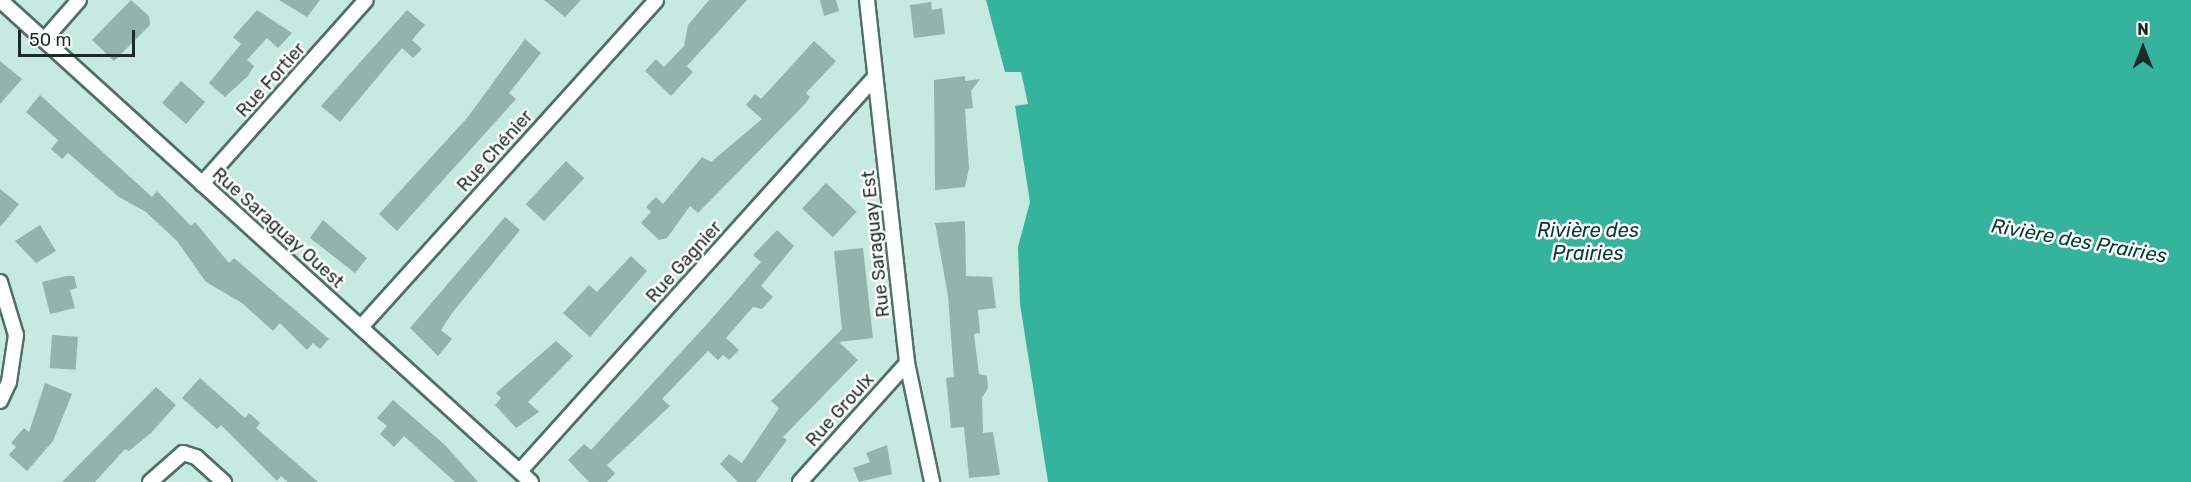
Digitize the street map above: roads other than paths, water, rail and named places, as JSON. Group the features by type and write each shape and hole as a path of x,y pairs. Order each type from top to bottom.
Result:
{"street":[{"name":"Rue Saraguay Ouest","path":"0,0 531,482"},
{"path":"44,40 79,0"},
{"name":"Rue Fortier","path":"202,184 366,0"},
{"name":"Rue Chénier","path":"361,327 656,0"},
{"name":"Rue Saraguay Est","path":"867,0 907,363 932,482"},
{"name":"Rue Gagnier","path":"520,471 875,77"},
{"path":"0,282 16,335 12,371 0,401"},
{"name":"Rue Groulx","path":"800,482 907,363"},
{"path":"150,482 183,453 196,457 224,482"}],"water":[{"name":"Rivière des Prairies","path":"986,0 2191,0 2191,482 1048,482 1020,304 1018,247 1030,202 1015,106 1028,104 1021,72 1005,72"}]}
